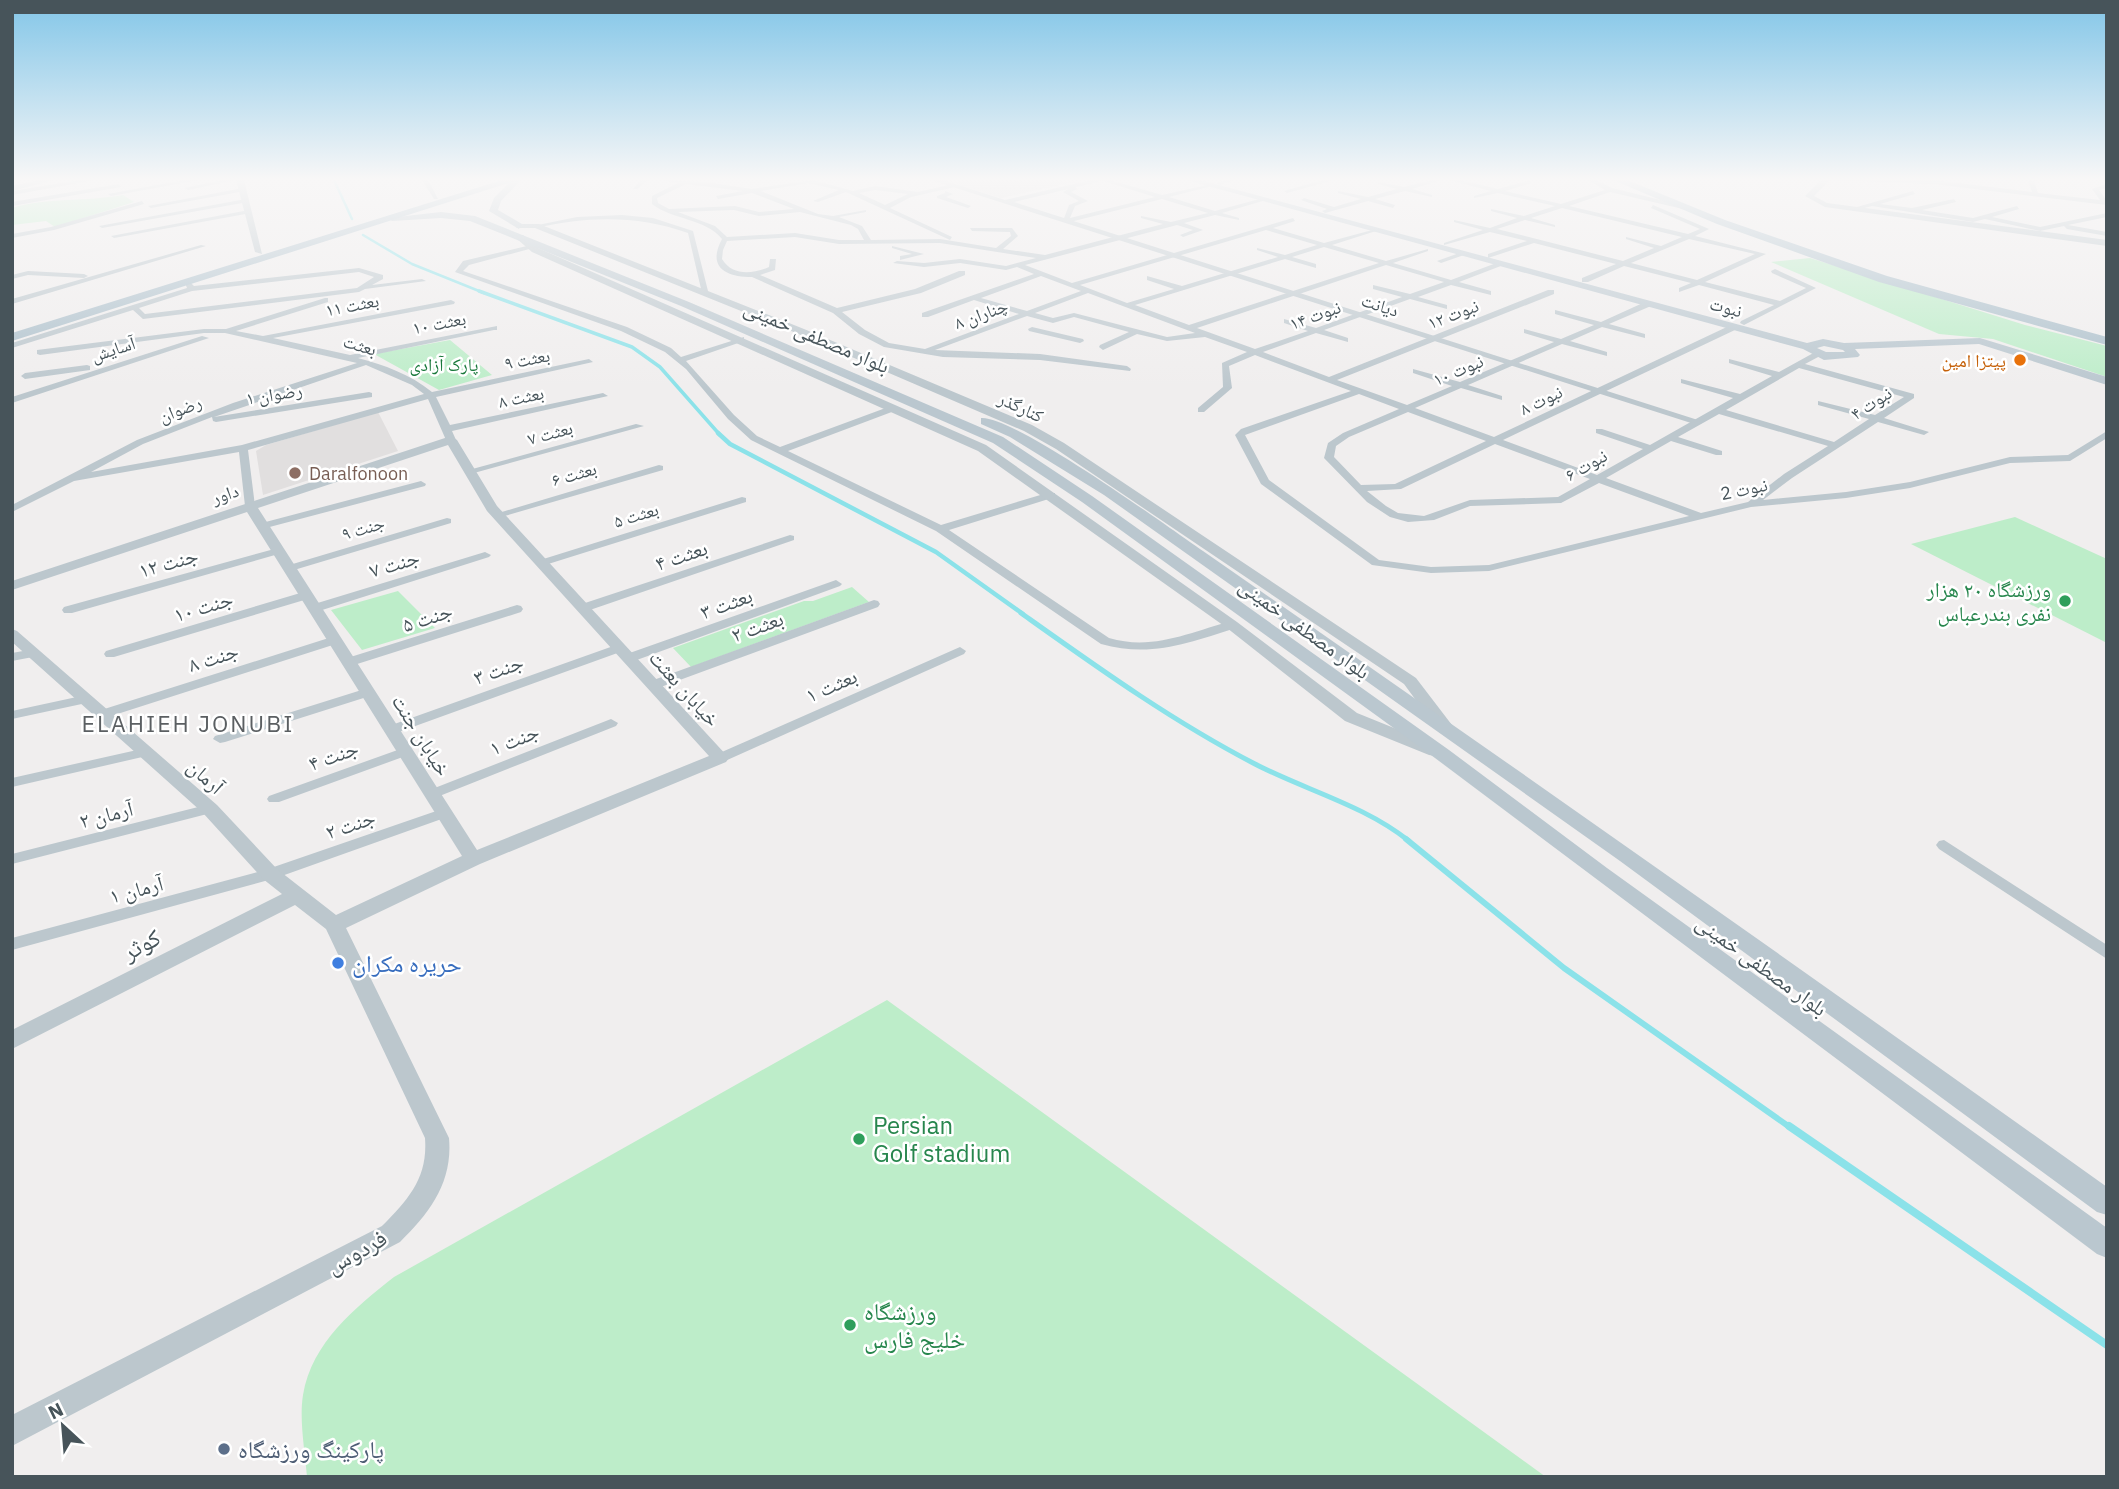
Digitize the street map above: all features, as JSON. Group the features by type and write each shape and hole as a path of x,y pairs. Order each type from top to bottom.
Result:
{"main road":[{"path":"12,329 267,249"},
{"path":"12,337 190,286 298,249"},
{"name":"بلوار مصطفی خمینی","path":"561,249 998,440 1087,499 1442,754 1599,873 2107,1245"},
{"name":"بلوار مصطفی خمینی","path":"564,249 1015,434 1110,492 1628,856 2107,1203"},
{"name":"نبوت","path":"1448,249 1739,325 1814,348 2002,345 2107,382"},
{"name":"نبوت","path":"1467,249 1585,280 1652,302"},
{"path":"1798,249 1873,276 2107,341"},
{"path":"1802,251 1819,255 1835,252 1831,249"},
{"path":"1837,249 1868,259"},
{"path":"1873,276 1855,266 1871,264 1893,268 1963,294 2107,332"},
{"path":"2018,317 2107,350"},
{"path":"1599,873 1628,856"},
{"path":"2015,1136 2107,1188"}],"street":[{"path":"12,302 190,249"},
{"path":"494,249 467,263 460,271 624,329 680,360 731,417 754,438 940,528 1105,641 1120,647 1163,646 1232,625"},
{"path":"558,249 741,339 982,448 1232,625 1351,717 1442,754"},
{"name":"کنارگذر","path":"573,249 706,293 1028,428 1055,443 1410,681 1446,729"},
{"path":"695,249 706,293"},
{"path":"720,249 720,259 727,272 740,276 769,271 774,266 773,261"},
{"path":"900,261 920,254 907,249"},
{"path":"1001,249 1048,257"},
{"path":"861,252 874,250 909,265 951,261 996,267 1018,265 1076,249"},
{"name":"دیانت","path":"1153,249 1695,421"},
{"path":"1072,285 1195,249"},
{"path":"1261,249 1313,266"},
{"path":"1128,305 1308,249"},
{"path":"1343,249 1488,293"},
{"path":"1491,256 1510,249"},
{"path":"1563,249 1781,304"},
{"path":"1585,280 1657,249"},
{"path":"1682,290 1762,254 1744,249"},
{"path":"1189,328 1426,250"},
{"path":"1441,261 1462,254"},
{"name":"نبوت ۱۴","path":"1201,410 1228,388 1225,365 1502,264"},
{"path":"1018,265 1702,517"},
{"path":"12,346 190,286 359,271 380,277 359,289 225,331 204,331 40,352"},
{"name":"نبوت ۸","path":"1358,488 1397,487 1812,288 1775,271"},
{"path":"12,277 28,273 92,278"},
{"path":"836,311 913,292 962,273"},
{"path":"925,315 1040,274"},
{"path":"754,275 836,311 862,332 887,345 923,351 1040,356 1127,369"},
{"path":"1150,278 1183,289"},
{"path":"134,307 143,317 422,281"},
{"path":"1376,287 1444,307"},
{"name":"چناران ۸","path":"923,351 1088,291"},
{"path":"913,292 925,298"},
{"name":"نبوت ۱۲","path":"1328,380 1551,292"},
{"path":"971,297 1053,321 1074,315 1167,340 1206,334"},
{"name":"بعثت ۱۱","path":"258,338 451,302"},
{"name":"نبوت ۱۰","path":"1358,488 1329,458 1331,445 1346,435 1652,302"},
{"path":"937,303 948,306"},
{"path":"1558,312 1642,336"},
{"path":"1287,321 1345,340"},
{"path":"1098,330 1111,325"},
{"name":"بعثت ۱۰","path":"350,357 494,328"},
{"path":"1032,329 1079,338"},
{"name":"بعثت","path":"225,331 368,362 431,396"},
{"name":"آسایش","path":"12,400 225,331"},
{"path":"1103,347 1138,331"},
{"path":"1527,331 1604,354"},
{"path":"680,360 741,339"},
{"path":"1157,349 1167,340"},
{"name":"نبوت ۶","path":"1358,488 1380,510 1401,517 1425,519 1468,503 1543,503 1561,500 1797,365 1814,348"},
{"name":"رضوان","path":"12,509 66,479 184,424 368,362"},
{"name":"بعثت ۹","path":"66,479 243,448 431,396 589,362"},
{"path":"1732,362 1779,375"},
{"path":"25,376 117,364"},
{"name":"نبوت ۴","path":"1751,503 1911,396 1797,365"},
{"path":"1416,371 1500,398"},
{"path":"1684,381 1738,397"},
{"name":"نبوت 2","path":"1358,391 1244,431 1240,435 1265,482 1376,564 1431,570 1489,568 1751,503 1910,485 2010,460 2070,458 2107,434"},
{"name":"رضوان ۱","path":"184,424 369,395"},
{"path":"431,396 449,435"},
{"name":"بعثت ۸","path":"449,435 603,396"},
{"path":"1821,404 1924,432"},
{"path":"778,451 894,408"},
{"path":"1716,410 1835,445"},
{"name":"بعثت ۷","path":"470,471 639,426"},
{"path":"1599,431 1648,449"},
{"name":"خیابان بعثت","path":"449,435 497,515 720,758 473,859"},
{"name":"داور","path":"12,586 250,506 449,435"},
{"path":"1668,437 1719,453"},
{"path":"243,448 250,506"},
{"name":"بعثت ۶","path":"497,515 659,468"},
{"path":"262,526 421,484"},
{"path":"940,528 1051,495"},
{"name":"بعثت ۵","path":"541,562 742,500"},
{"name":"خیابان جنت","path":"250,506 473,859"},
{"name":"جنت ۹","path":"290,568 447,521"},
{"name":"بعثت ۴","path":"583,608 790,538"},
{"name":"جنت ۱۲","path":"68,610 278,551"},
{"name":"جنت ۷","path":"311,601 485,555"},
{"name":"بعثت ۳","path":"624,653 836,583"},
{"name":"جنت ۱۰","path":"110,654 311,601"},
{"name":"بعثت ۲","path":"653,685 874,604"},
{"name":"جنت ۵","path":"349,662 517,609"},
{"name":"آرمان","path":"12,634 210,809 270,874 334,926"},
{"name":"جنت ۸","path":"103,714 335,640"},
{"name":"بعثت ۱","path":"720,758 960,651"},
{"path":"12,657 34,653"},
{"name":"جنت ۳","path":"391,730 624,653"},
{"path":"220,739 368,692"},
{"path":"12,715 86,699"},
{"name":"جنت ۱","path":"432,794 611,723"},
{"name":"جنت ۴","path":"274,799 406,751"},
{"path":"12,783 146,752"},
{"name":"آرمان ۲","path":"12,859 210,809"},
{"name":"جنت ۲","path":"270,874 445,813"},
{"path":"1944,845 2107,953"},
{"path":"334,926 473,859"},
{"name":"آرمان ۱","path":"12,944 270,874"},
{"name":"کوثر","path":"12,1040 295,896"},
{"name":"فردوس","path":"12,1431 391,1234 414,1212 434,1182 440,1158 437,1138 334,926"}],"shaded area":[{"name":"Daralfonoon","path":"378,412 398,451 263,495 256,451 266,445"}],"green space":[{"path":"1810,258 2025,325 2107,346 2107,377 1993,339 1939,334 1771,262"},
{"name":"پارک آزادی","path":"450,340 492,375 439,390 374,354"},
{"name":"ورزشگاه ۲۰ هزار نفری بندرعباس","path":"2015,517 2107,559 2107,643 1911,544"},
{"path":"852,587 869,602 691,667 673,648 804,601 813,601"},
{"path":"398,591 435,628 362,650 331,610"},
{"name":"Persian Golf stadium","path":"887,1000 1546,1477 307,1477 302,1415 308,1376 325,1343 337,1328 379,1289 394,1277"}],"waterway":[{"path":"387,249 412,264 479,291"},
{"path":"479,291 632,347 660,367 719,434"},
{"path":"479,291 484,293"},
{"path":"719,434 730,444 936,552 1023,614"},
{"path":"1021,613 1194,730 1255,764 1373,817 1409,841"},
{"path":"1406,839 1564,968 1791,1128"},
{"path":"1789,1126 2107,1345"}],"place":[{"name":"پیتزا امین","path":"2020,360"},
{"name":"Daralfonoon","path":"295,473"},
{"name":"ورزشگاه ۲۰ هزار نفری بندرعباس","path":"2065,601"},
{"name":"حریره مکران","path":"338,963"},
{"name":"Persian Golf stadium","path":"859,1139"},
{"name":"ورزشگاه خلیج فارس","path":"850,1325"},
{"name":"پارکینگ ورزشگاه","path":"224,1449"}],"district":[{"name":"ELAHIEH JONUBI","path":"188,723"}]}
